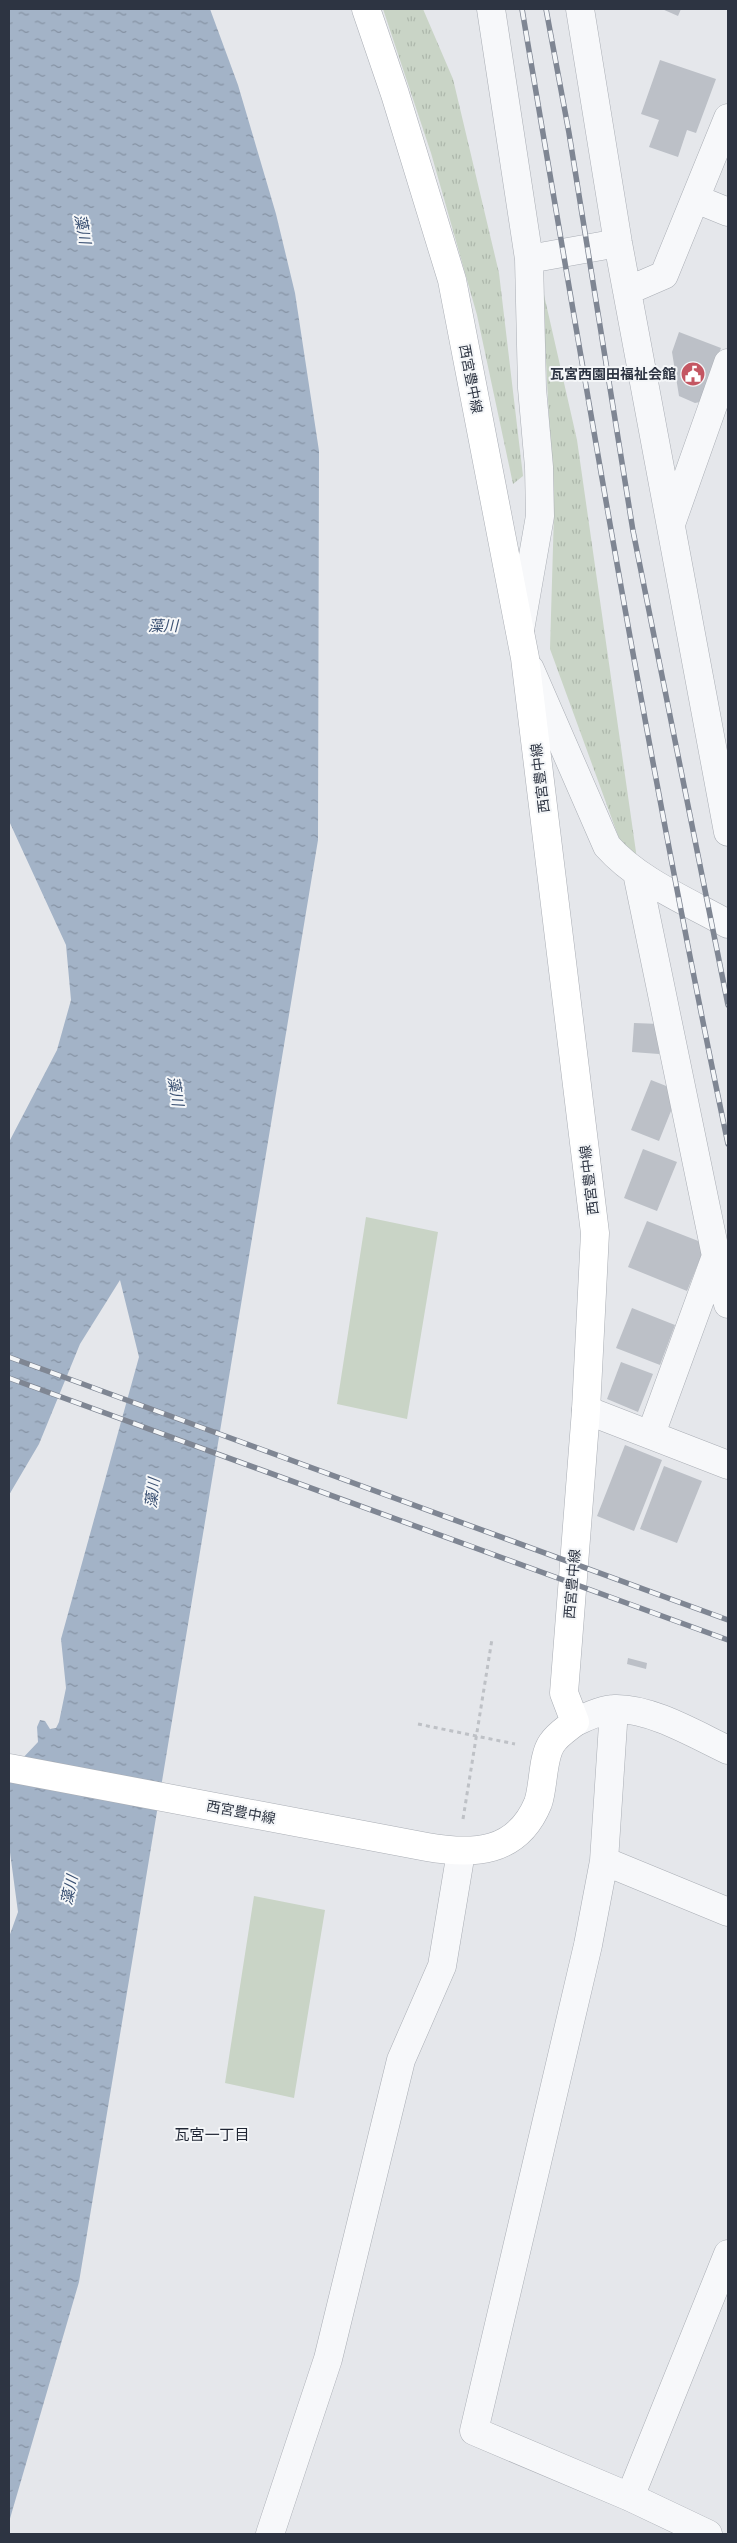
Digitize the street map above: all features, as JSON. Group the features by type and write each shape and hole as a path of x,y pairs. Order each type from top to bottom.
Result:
{"main road":[{"name":"西宮豊中線","path":"9,1768 427,1848 461,1852 481,1851 496,1847 513,1836 528,1819 538,1802 551,1744 575,1722 564,1693 586,1410 595,1233 525,658 452,280 395,94 366,9"}],"street":[{"path":"491,9 529,259 532,388 540,467 540,516 520,632"},
{"path":"580,9 618,243 671,524 721,751 728,832"},
{"path":"627,291 664,275 728,118"},
{"path":"696,199 728,212"},
{"path":"529,259 618,243"},
{"path":"671,524 728,363"},
{"path":"525,658 597,828 607,846 620,861 637,873 728,924"},
{"path":"637,873 716,1256 728,1304"},
{"path":"651,1434 716,1256"},
{"path":"586,1410 728,1465"},
{"path":"575,1722 590,1715 614,1708 642,1711 728,1750"},
{"path":"614,1708 604,1861 588,1945 474,2431 630,2497 708,2534"},
{"path":"270,2534 328,2359 401,2060 442,1966 461,1852"},
{"path":"604,1861 728,1912"},
{"path":"630,2497 728,2254"}],"path":[{"path":"463,1825 492,1638"},
{"path":"418,1724 516,1744"}],"green space":[{"path":"383,9 423,9 453,79 499,273 523,476 513,484 477,315 431,153"},
{"path":"542,286 577,440 637,859 620,841 550,649 554,513"},
{"path":"366,1217 438,1232 407,1419 337,1404"},
{"path":"254,1896 325,1910 294,2098 225,2083"}],"water":[{"name":"藻川","path":"9,9 210,9 238,85 276,214 295,293 319,451 318,840 79,2282 9,2522 9,1937 18,1912 9,1845 9,1755 20,1761 38,1742 37,1727 40,1720 45,1721 50,1729 56,1728 59,1722 66,1688 61,1639 139,1357 120,1280 80,1344 39,1444 9,1495 9,1142 57,1050 71,1000 66,945 9,821"}],"building":[{"path":"662,9 681,9 678,16"},
{"path":"660,60 716,79 696,133 687,130 678,157 649,147 659,120 641,114"},
{"name":"瓦宮西園田福祉会館","path":"679,332 721,348 700,402 695,403 679,396 672,352"},
{"path":"634,1023 660,1024 659,1054 632,1052"},
{"path":"651,1080 679,1091 659,1141 631,1130"},
{"path":"643,1149 677,1162 657,1211 624,1198"},
{"path":"647,1221 706,1244 687,1291 628,1267"},
{"path":"632,1308 675,1325 660,1365 616,1348"},
{"path":"621,1362 653,1374 638,1412 607,1399"},
{"path":"625,1445 662,1460 634,1531 597,1516"},
{"path":"664,1466 702,1481 677,1543 640,1529"},
{"path":"628,1658 647,1663 646,1669 627,1664"}],"railway":[{"path":"522,9 594,435 645,719 671,861 728,1144"},
{"path":"546,9 569,133 633,531 728,1005"},
{"path":"9,1357 728,1620"},
{"path":"9,1378 728,1640"}],"place":[{"name":"瓦宮西園田福祉会館","path":"693,374"}],"district":[{"name":"瓦宮一丁目","path":"212,2134"}]}
